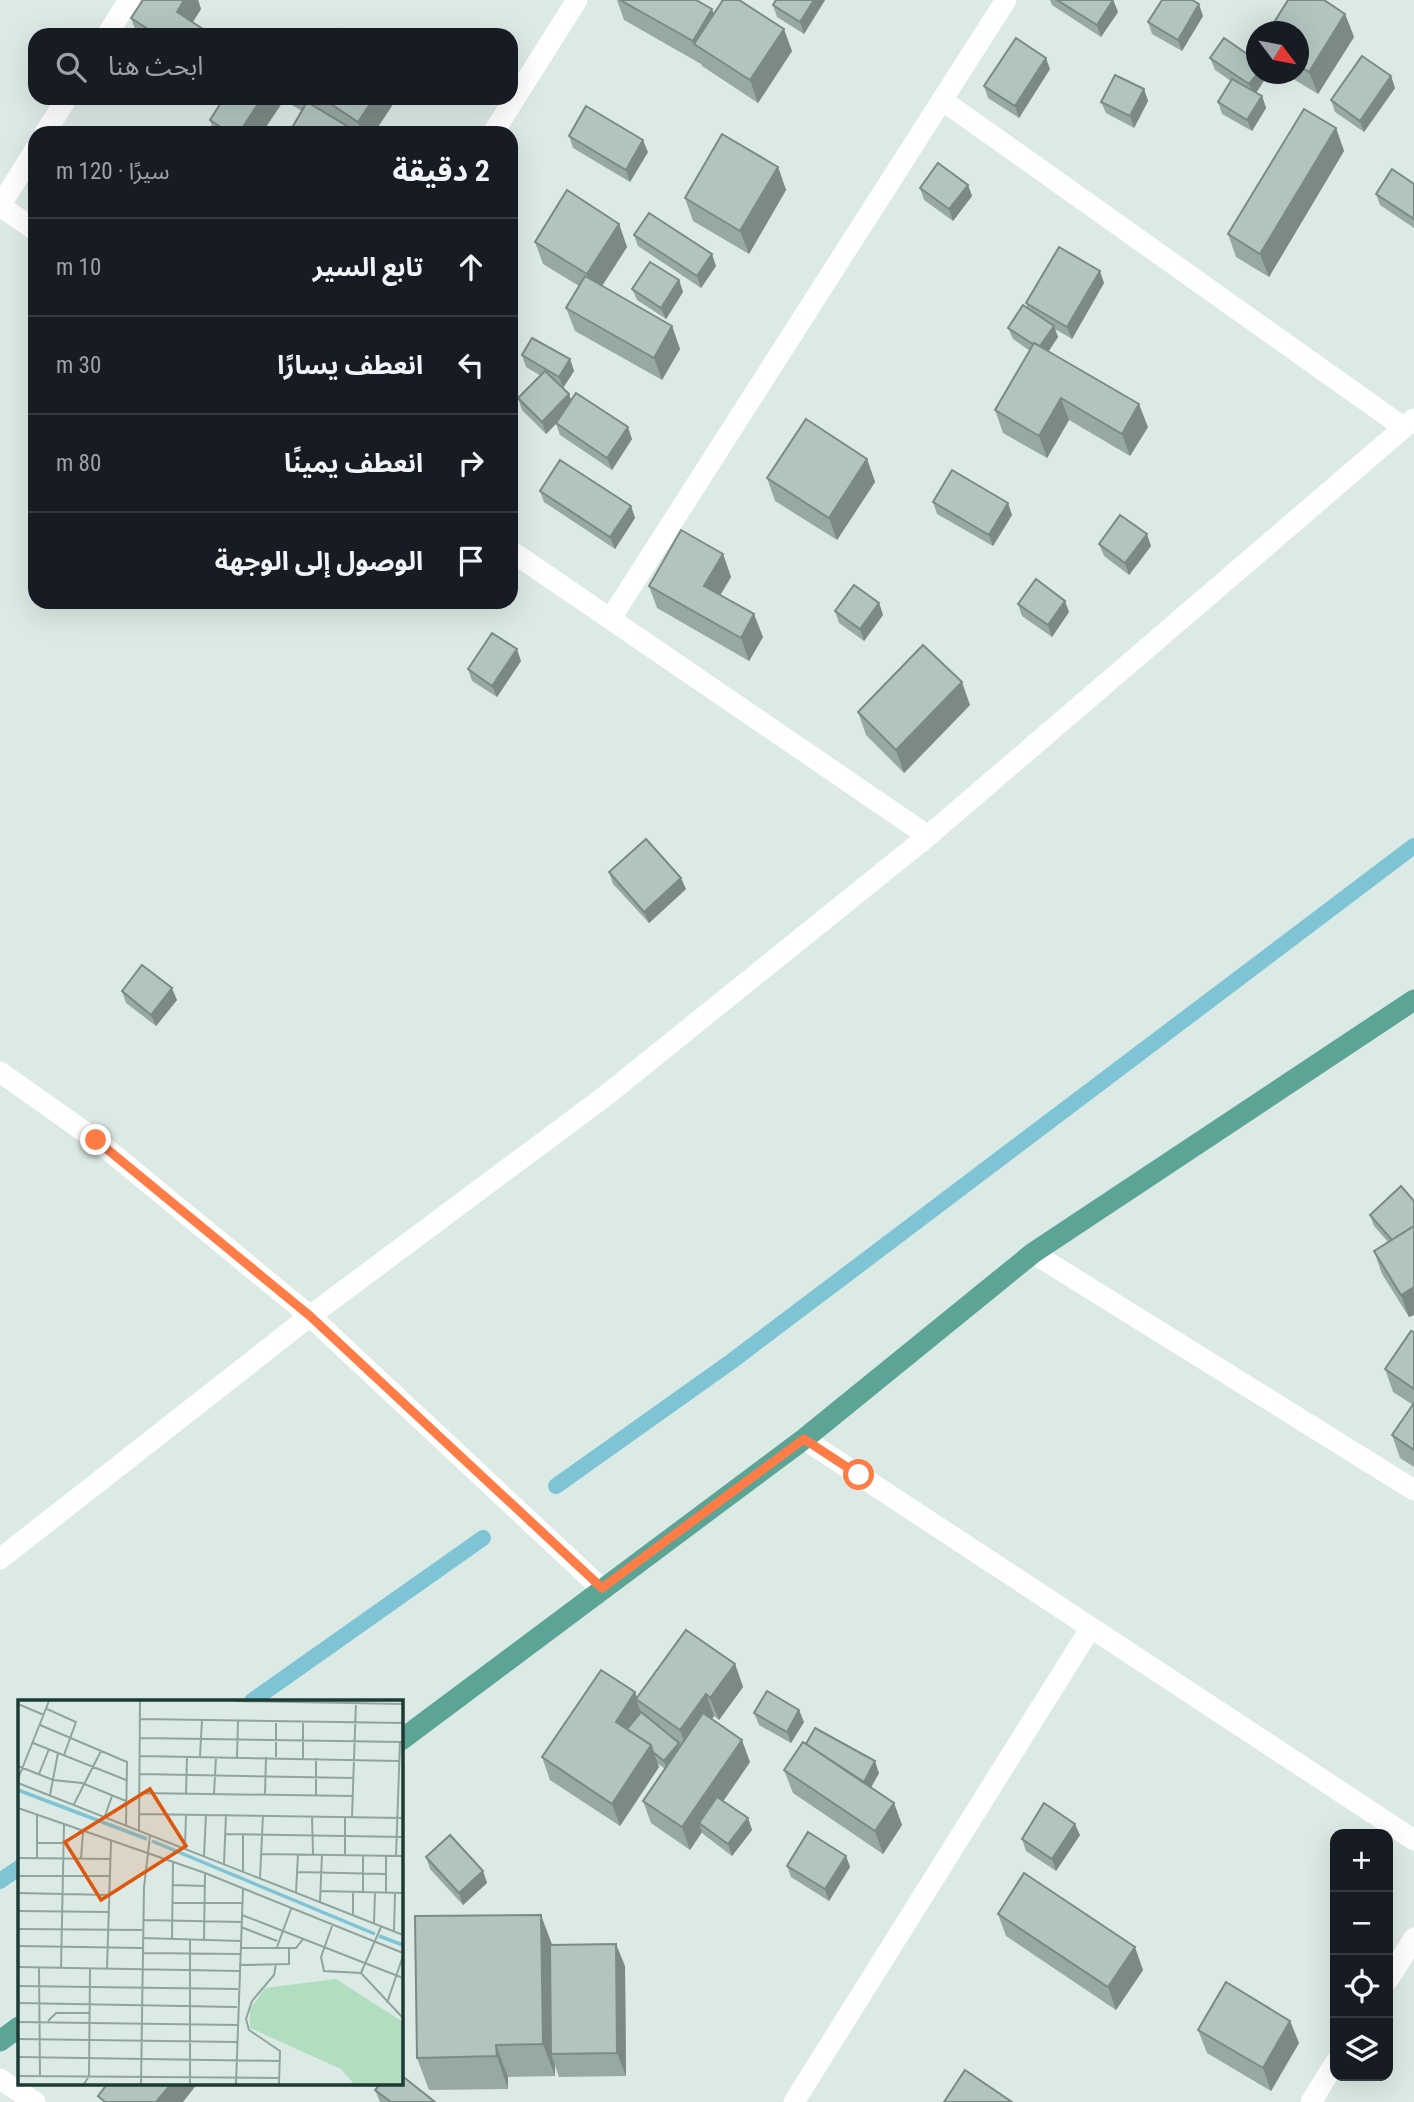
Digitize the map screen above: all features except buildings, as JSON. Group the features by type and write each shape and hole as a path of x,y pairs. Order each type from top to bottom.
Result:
{"main road":[{"path":"402,1739 804,1439 1033,1253 1414,1000"},
{"path":"0,2041 18,2027"}],"street":[{"path":"111,28 129,0"},
{"path":"518,93 576,0"},
{"path":"611,618 1006,0"},
{"path":"0,1559 310,1316 604,1097 928,836 1409,423 942,100"},
{"path":"50,126 63,105"},
{"path":"497,126 510,105"},
{"path":"28,161 0,206 28,225"},
{"path":"518,556 928,836"},
{"path":"0,1072 96,1140 310,1316 602,1588"},
{"path":"1033,1253 1414,1490"},
{"path":"804,1439 1414,1840"},
{"path":"794,2102 1090,1629"},
{"path":"1393,1972 1414,1938"},
{"path":"1311,2102 1330,2071"},
{"path":"0,2079 36,2102"}],"waterway":[{"path":"556,1486 732,1361 1414,846"},
{"path":"253,1700 483,1538"},
{"path":"0,1881 18,1869"}],"route":[{"path":"96,1140 310,1316 602,1588 804,1439 859,1475"}]}
